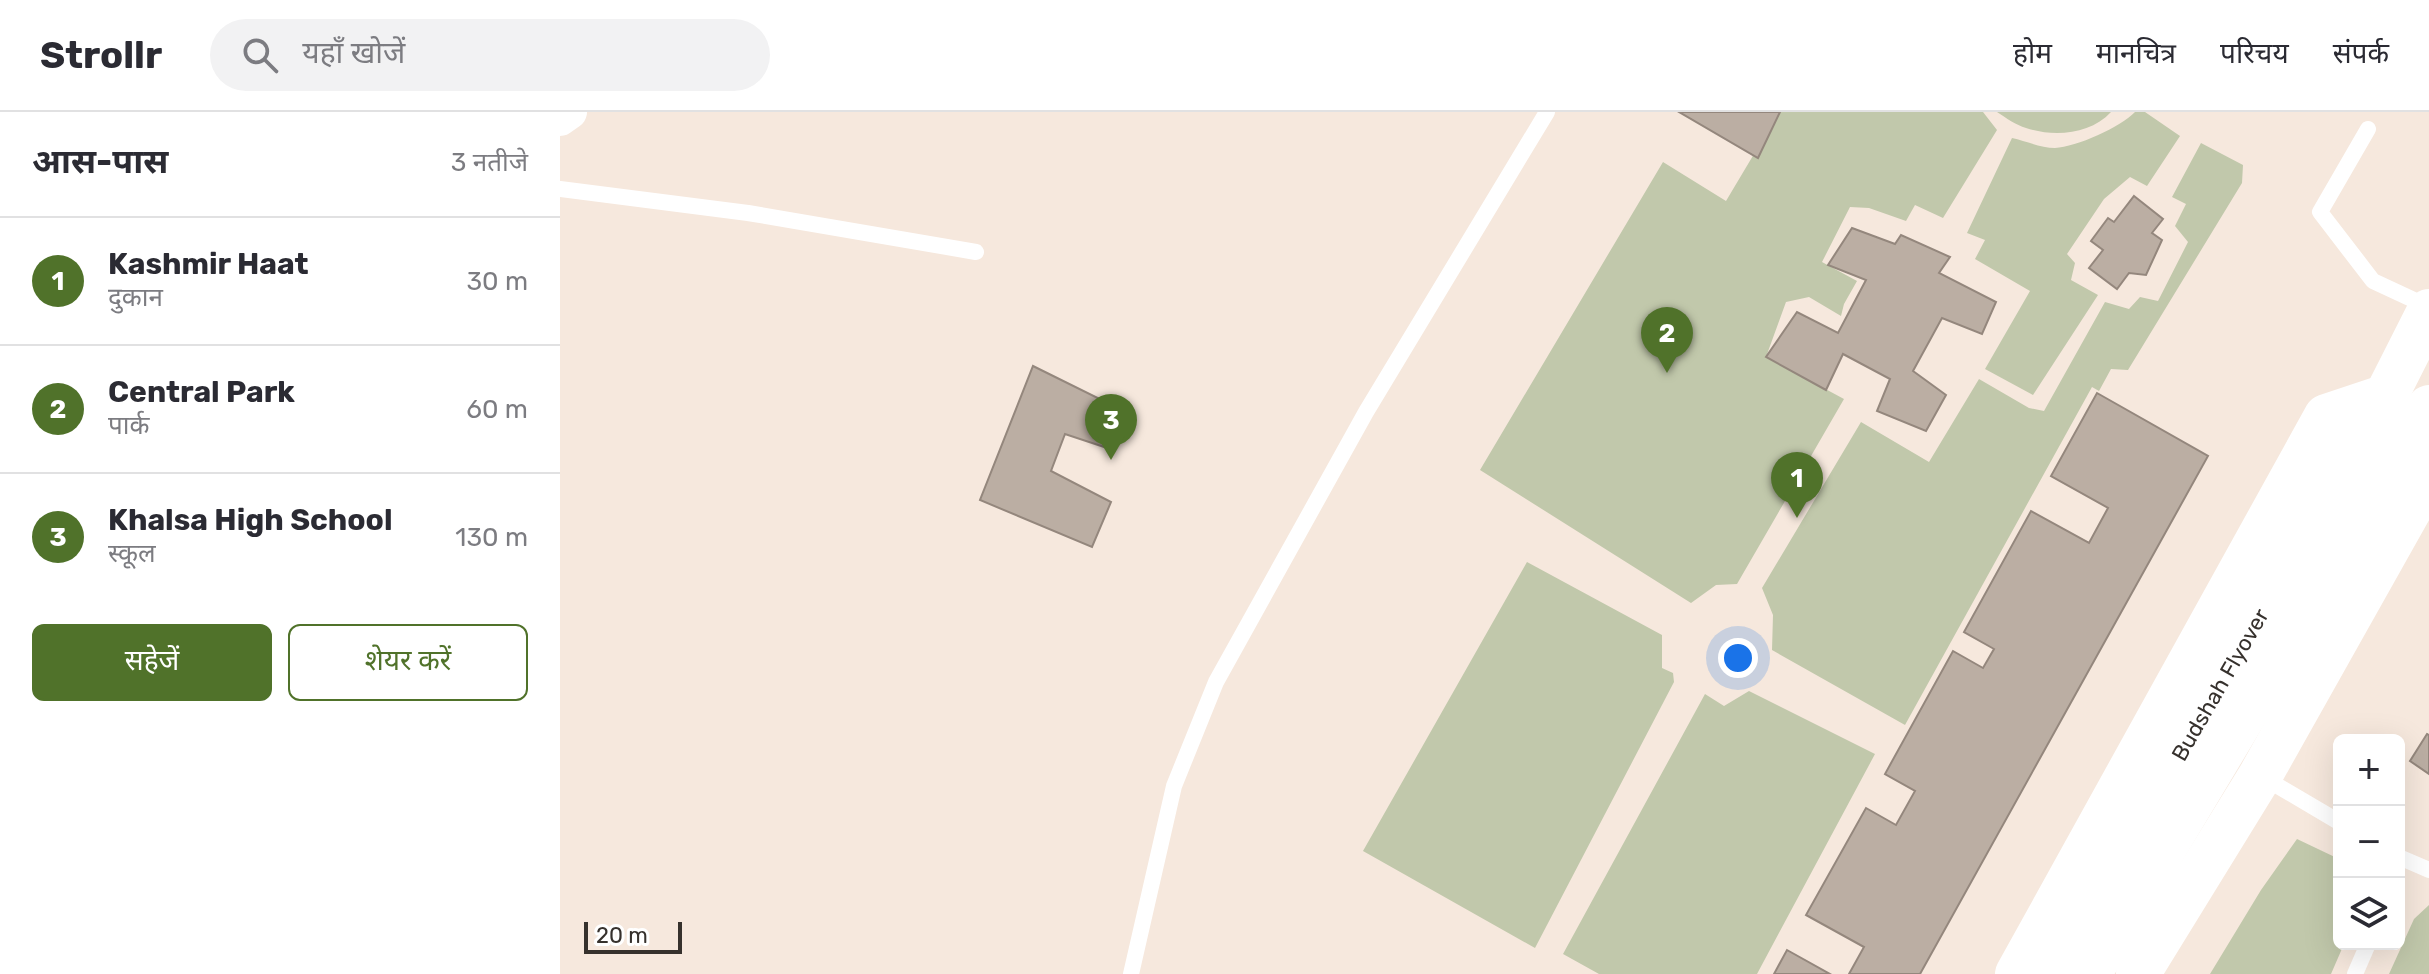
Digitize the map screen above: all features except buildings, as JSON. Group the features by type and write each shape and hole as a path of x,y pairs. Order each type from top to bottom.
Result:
{"main road":[{"path":"2138,974 2260,776 2414,502 2419,488 2412,407 2429,309"},
{"path":"2017,974 2326,416 2412,407"},
{"name":"Budshah Flyover","path":"2053,974 2342,473 2412,407"},
{"name":"Budshah Flyover","path":"2089,974 2385,478 2412,407"}],"lane":[{"path":"1131,974 1174,786 1216,682 1366,412 1547,112"},
{"path":"2368,129 2320,212 2373,281 2429,309"},
{"path":"560,189 748,213 976,252"},
{"path":"2260,776 2333,819"},
{"path":"2405,863 2429,870"},
{"path":"2355,974 2365,950"}],"green space":[{"path":"1779,112 1983,112 1997,130 1943,218 1915,205 1906,221 1869,208 1850,207 1822,262 1857,281 1841,316 1809,297 1786,302 1766,357 1844,399 1737,584 1716,585 1691,603 1480,470 1663,162 1726,201"},
{"path":"1997,112 2111,112 2082,130 2048,133 2026,128"},
{"path":"2135,112 2145,112 2180,136 2147,186 2130,177 2104,199 2067,254 2075,263 2071,280 2098,295 2033,395 1985,369 2030,291 1975,259 1985,240 1967,233 2012,138 2044,147 2064,147 2109,130"},
{"path":"2201,143 2243,165 2242,183 2128,370 2111,369 2099,391 2092,387 1905,725 1772,650 1773,615 1762,588 1861,422 1929,462 1979,379 2029,408 2044,411 2105,302 2129,309 2140,297 2158,301 2188,242 2175,226 2186,204 2172,197"},
{"path":"1527,562 1662,635 1662,668 1673,673 1674,682 1535,948 1363,851"},
{"path":"1749,691 1875,754 1757,974 1599,974 1563,954 1705,694 1724,706"},
{"path":"2297,839 2333,856 2333,950 2341,950 2331,974 2210,974 2261,890"},
{"path":"2429,905 2429,974 2389,974 2400,950 2405,950 2405,939 2414,919"}],"place":[{"name":"Central Park","path":"1667,373"},
{"name":"Khalsa High School","path":"1111,460"},
{"name":"Kashmir Haat","path":"1797,518"}]}
